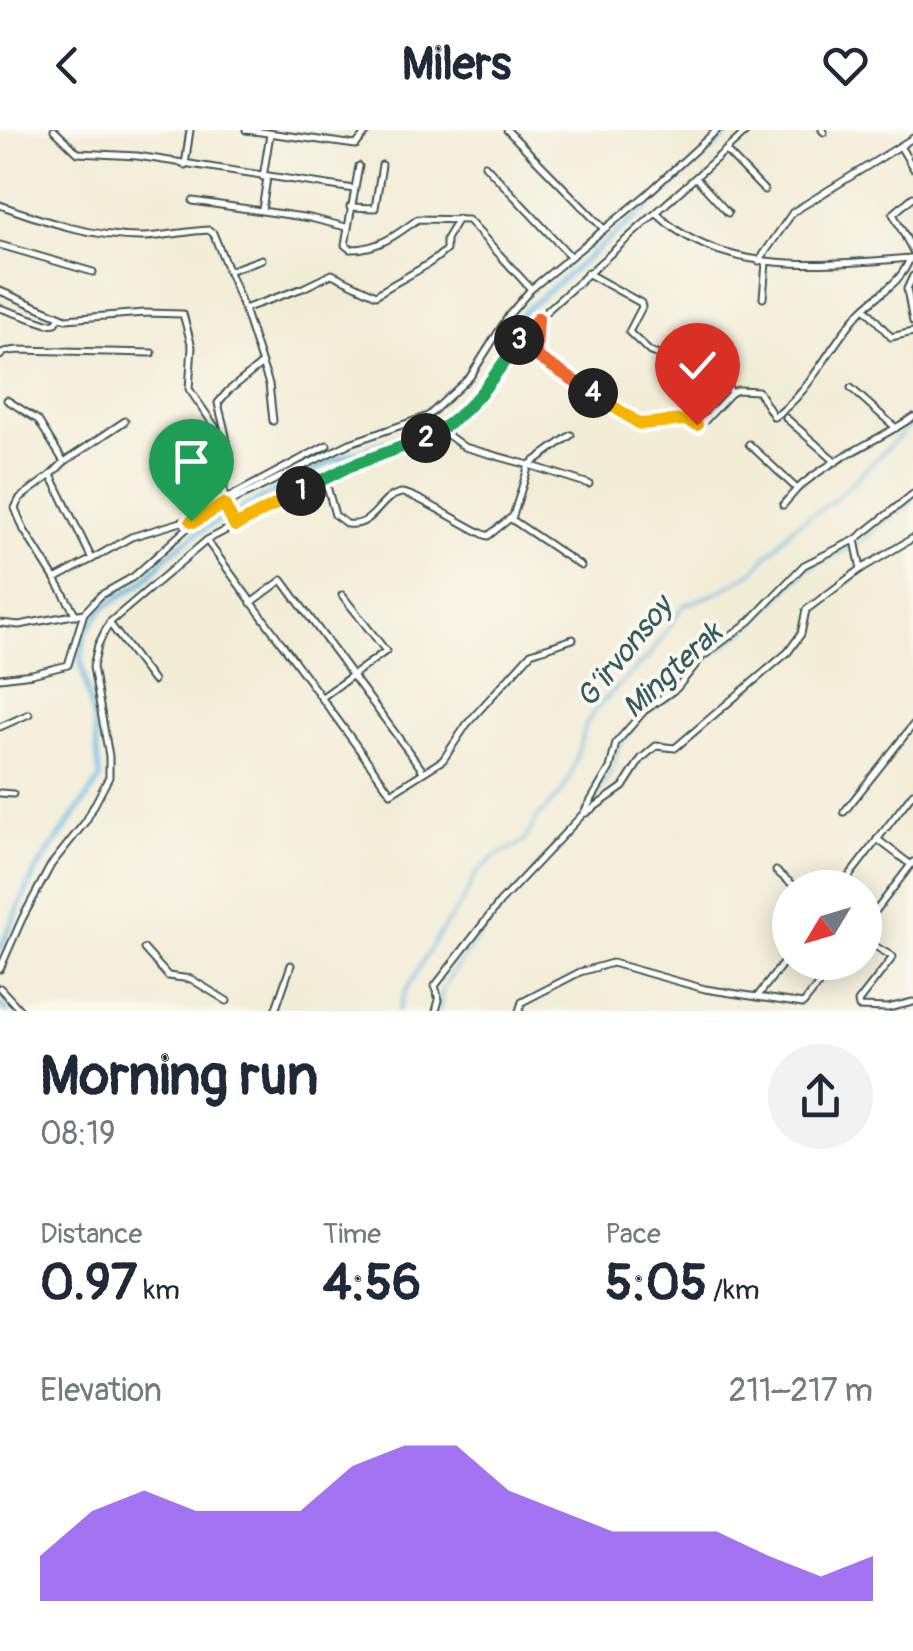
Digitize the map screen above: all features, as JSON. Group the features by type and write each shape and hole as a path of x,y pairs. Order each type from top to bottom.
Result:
{"street":[{"path":"54,130 78,153 136,156 354,189"},
{"path":"185,165 190,130"},
{"path":"246,130 356,146 368,130"},
{"path":"506,130 603,228"},
{"path":"223,501 350,443 428,416 470,377 509,315 532,289 645,196 717,130"},
{"path":"0,969 51,866 86,822 109,777 94,667 109,623 207,540 325,479 441,430 476,401 538,318 748,130"},
{"path":"262,210 270,134"},
{"path":"763,298 763,262 793,212 913,138"},
{"path":"900,146 913,168"},
{"path":"726,150 764,190"},
{"path":"350,207 375,208 382,165"},
{"path":"485,165 570,256"},
{"path":"359,166 346,227 345,245 350,249 362,250 402,232 418,219 468,220 532,289"},
{"path":"696,178 728,213"},
{"path":"912,256 893,214 913,197"},
{"path":"193,200 346,227"},
{"path":"0,205 52,224 110,234 144,237 213,232 269,384 272,421"},
{"path":"658,214 719,250 763,262 912,256"},
{"path":"244,309 332,274 376,295 434,262 446,250 446,239 458,219"},
{"path":"0,245 94,272"},
{"path":"538,318 536,356 636,423 684,420 700,426 738,390 758,391 774,417 865,308 899,281 912,256"},
{"path":"228,271 262,259"},
{"path":"587,274 641,303 629,332 641,346 671,359 700,350 712,352 730,394"},
{"path":"913,276 907,288 913,322"},
{"path":"0,291 50,310 59,318 183,314 192,347 189,389 216,428 223,501 235,526"},
{"path":"0,308 48,324 59,318"},
{"path":"865,308 890,337 913,332"},
{"path":"0,356 18,350 152,353"},
{"path":"223,501 226,428 218,403 262,364"},
{"path":"852,388 896,428"},
{"path":"7,400 38,420 64,462"},
{"path":"782,505 815,474 913,417"},
{"path":"786,418 838,463"},
{"path":"76,615 24,530 15,508 20,498 64,462 125,421"},
{"path":"441,430 464,447 589,484"},
{"path":"325,479 335,514 347,524 366,523 393,497 403,493 488,536 511,518 529,465 571,435"},
{"path":"749,444 798,489"},
{"path":"0,678 68,664 84,613 100,595 133,576 223,501 327,446"},
{"path":"52,474 92,559"},
{"path":"436,1011 439,1000 435,986 500,902 583,814 606,776 616,743 644,711 677,688 702,658 750,621 804,565 855,544 913,494"},
{"path":"511,518 581,566"},
{"path":"55,579 139,533 188,520 194,522"},
{"path":"583,814 623,787 649,751 656,746 674,748 788,652 801,634 806,610 861,569 913,538"},
{"path":"207,540 391,794 442,760 467,724 530,653 573,638"},
{"path":"855,544 861,569"},
{"path":"251,603 282,580 423,771"},
{"path":"321,698 386,651 342,595"},
{"path":"0,623 19,625 84,613"},
{"path":"109,623 153,682"},
{"path":"0,727 29,714"},
{"path":"844,812 913,725"},
{"path":"0,793 13,794"},
{"path":"853,870 913,793"},
{"path":"877,838 912,864 882,903"},
{"path":"144,949 168,976 191,980 227,1001"},
{"path":"882,950 893,957 882,971"},
{"path":"519,1011 522,1002 580,972 612,964 705,989 806,1002 823,980"},
{"path":"275,1011 291,965"},
{"path":"757,997 772,977"},
{"path":"875,980 858,1008 888,1008 913,1002"},
{"path":"0,988 22,1011"}],"waterway":[{"path":"0,949 35,872 100,779 81,661 85,633 103,608 143,582 169,554 200,531 330,462 428,427 453,409 471,391 522,313 660,197 732,130"},
{"name":"G‘irvonsoy","path":"398,1011 404,994 476,874 494,857 524,842 539,815 560,795 571,775 586,724 597,707 651,654 684,605 717,593 754,571 794,526 832,502 913,423"},
{"name":"Mingterak","path":"597,795 611,772 619,746 641,718 678,693 703,662 752,625 809,567 859,543 913,501"},
{"name":"Mingterak","path":"533,871 572,829"},
{"name":"Mingterak","path":"440,1011 442,991 455,969 514,891"},
{"path":"0,1005 7,1011"}],"route":[{"path":"191,521 224,504 235,526 350,466 441,430 476,401 538,318 534,352 541,360 636,423 684,420 697,425"}]}
